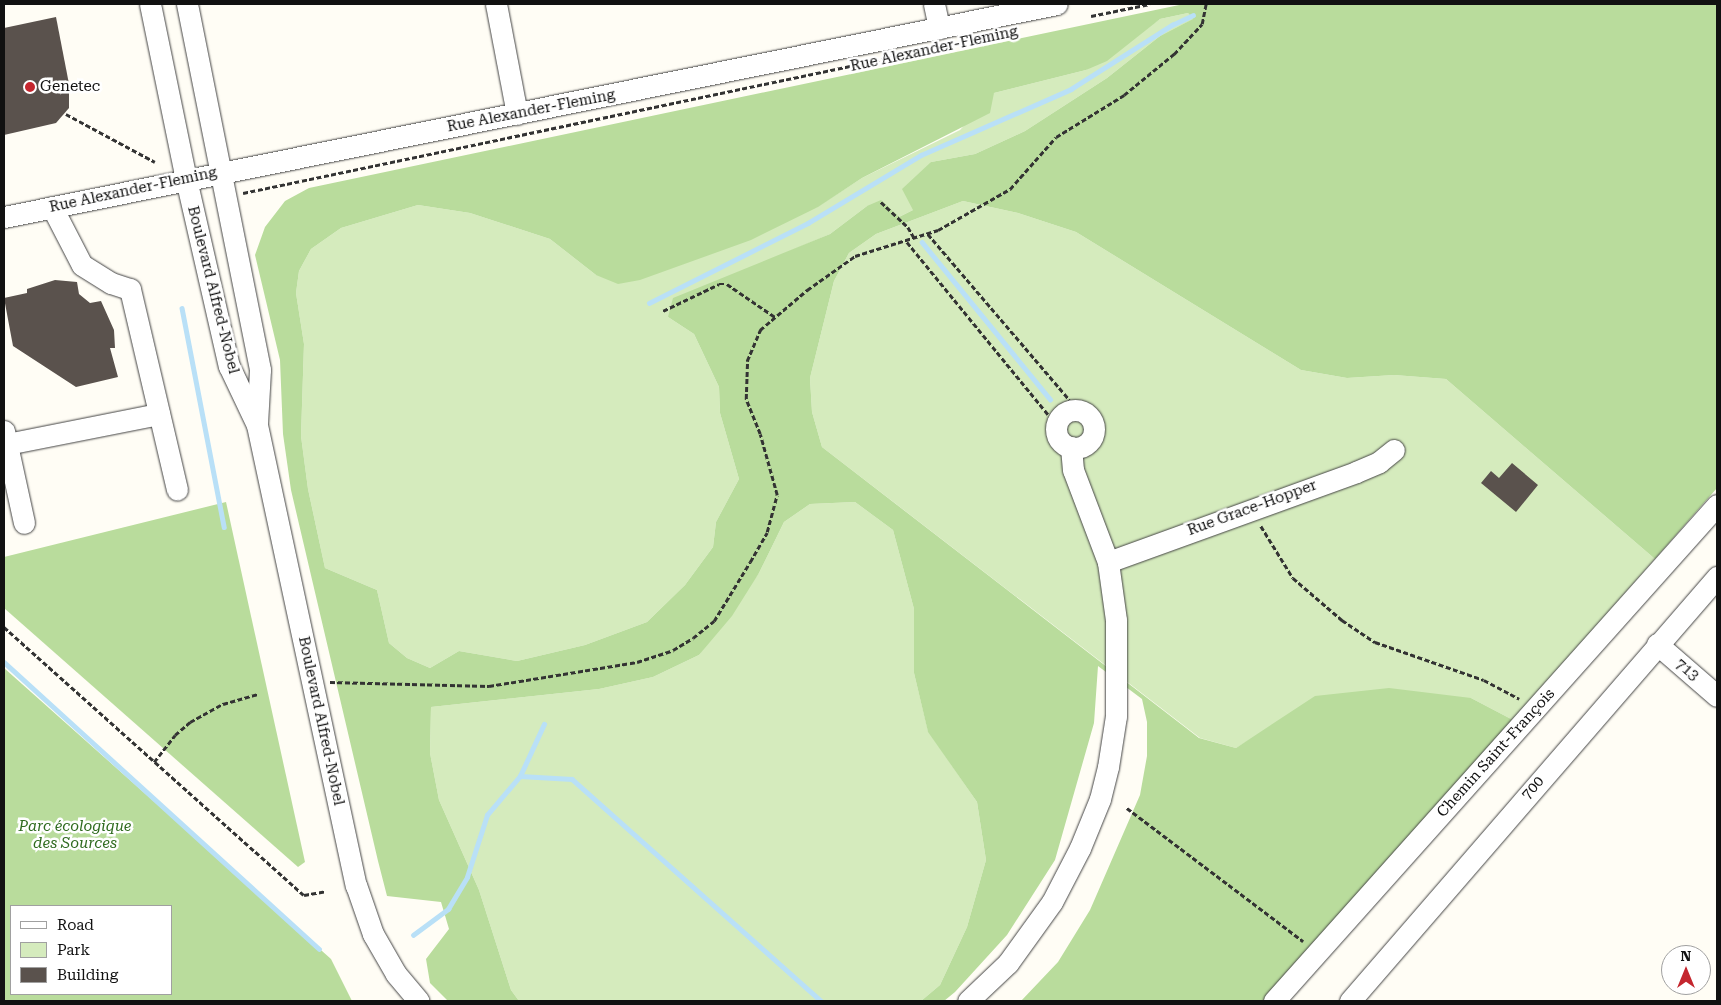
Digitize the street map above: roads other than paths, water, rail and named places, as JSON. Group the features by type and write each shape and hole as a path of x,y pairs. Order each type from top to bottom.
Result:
{"street":[{"name":"Boulevard Alfred-Nobel","path":"150,4 186,180 229,366 257,425 359,893 373,934 396,974 419,1001"},
{"name":"Boulevard Alfred-Nobel","path":"187,4 260,370 257,425"},
{"path":"496,4 517,114"},
{"path":"934,4 939,28"},
{"name":"Rue Alexander-Fleming","path":"4,217 1057,4"},
{"path":"52,207 82,264 111,283 130,289 177,490"},
{"path":"24,523 5,434 159,414"},
{"path":"968,1001 1008,963 1052,902 1080,848 1100,799 1116,716 1118,666 1108,562 1073,470 1071,448"},
{"name":"Rue Grace-Hopper","path":"1108,562 1356,472 1379,462 1394,450"},
{"name":"Chemin Saint-François","path":"1274,1001 1717,504"},
{"name":"700","path":"1350,1001 1717,576"},
{"name":"713","path":"1657,644 1717,696"}],"waterway":[{"path":"649,303 808,223 921,155 1071,89 1172,25 1193,15"},
{"path":"922,242 1050,399"},
{"path":"182,308 224,527"},
{"path":"4,662 319,949"},
{"path":"413,935 448,909 467,877 487,815 520,776 544,724"},
{"path":"520,776 572,779 821,1001"}],"place":[{"name":"Genetec","path":"30,87"}],"park label":[{"name":"Parc écologique des Sources","path":"75,834"}]}
